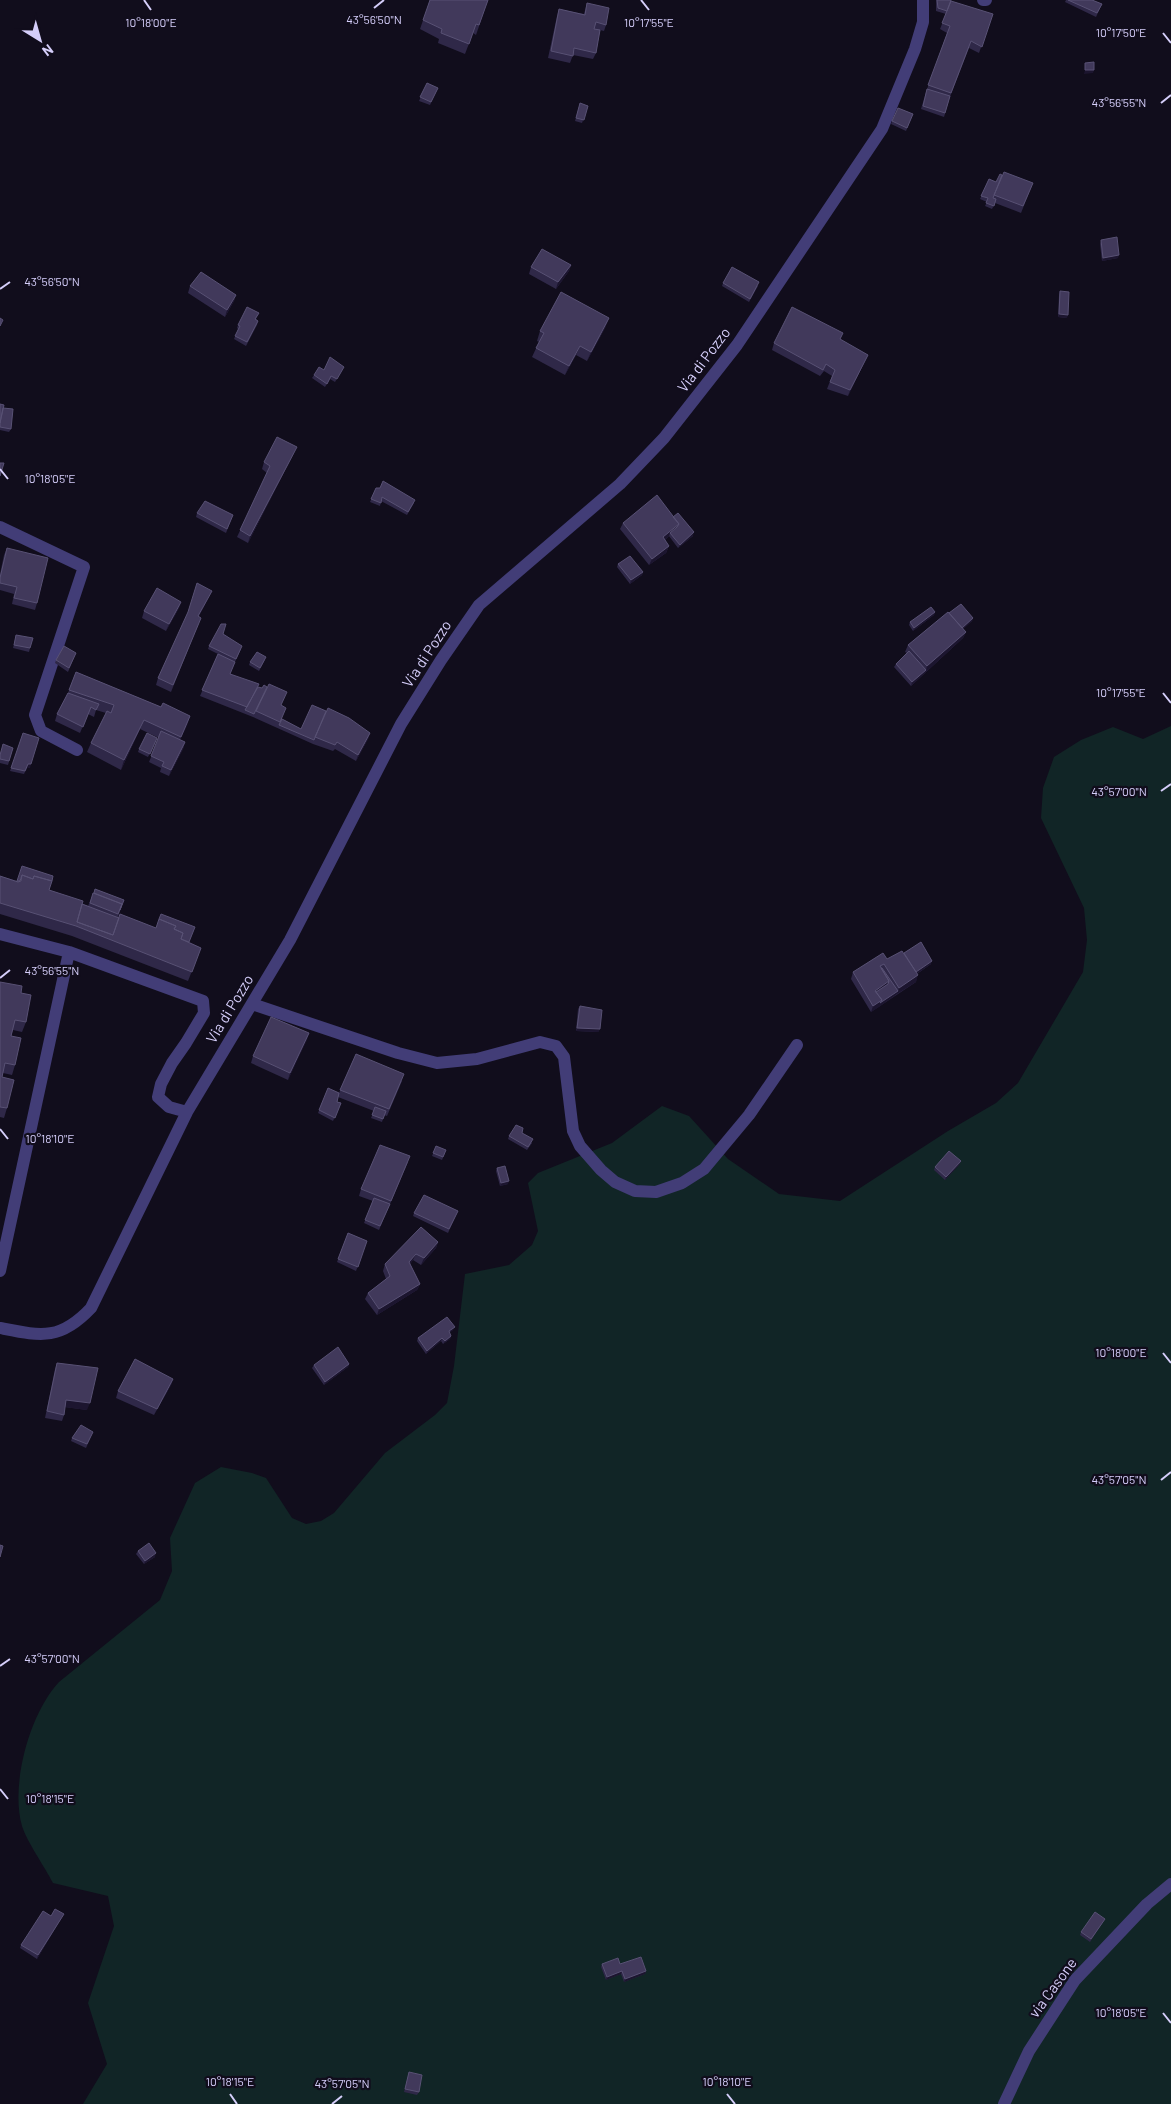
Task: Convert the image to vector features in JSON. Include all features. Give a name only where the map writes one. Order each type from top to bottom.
[{"type":"street","name":"Via di Pozzo","points":[[0,1328],[35,1335],[51,1334],[67,1329],[80,1320],[91,1308],[187,1112],[290,940],[401,724],[441,660],[479,605],[620,484],[664,438],[737,345],[882,129],[915,49],[923,22],[922,0]]},
{"type":"street","points":[[0,527],[84,567],[35,715],[41,731],[77,750]]},
{"type":"street","points":[[0,934],[69,952],[203,1002],[204,1013],[172,1063],[161,1084],[158,1097],[169,1107],[187,1112]]},
{"type":"street","points":[[0,1271],[69,952]]},
{"type":"street","points":[[252,1004],[379,1047],[436,1062],[478,1059],[540,1042],[556,1046],[564,1057],[573,1131],[580,1146],[601,1170],[615,1182],[635,1191],[656,1192],[682,1183],[704,1169],[749,1115],[797,1045]]},
{"type":"street","name":"via Casone","points":[[1004,2104],[1029,2051],[1075,1980],[1147,1904],[1171,1884]]},
{"type":"green space","points":[[1171,726],[1171,2104],[83,2104],[107,2064],[88,2003],[114,1926],[108,1896],[53,1883],[22,1826],[19,1809],[21,1770],[31,1730],[39,1712],[59,1682],[160,1600],[172,1571],[170,1538],[195,1483],[221,1467],[252,1473],[266,1478],[292,1518],[306,1524],[321,1521],[334,1513],[385,1453],[435,1415],[447,1403],[454,1366],[465,1274],[509,1265],[532,1245],[538,1231],[528,1183],[538,1173],[612,1143],[662,1106],[689,1116],[728,1159],[779,1194],[840,1201],[948,1131],[996,1103],[1018,1083],[1083,972],[1087,940],[1084,908],[1041,818],[1043,788],[1054,757],[1081,740],[1113,727],[1143,739]]},
{"type":"building","points":[[430,0],[488,0],[479,25],[476,24],[469,44],[441,33],[442,29],[423,20]]},
{"type":"building","points":[[937,0],[951,0],[947,11],[938,8]]},
{"type":"building","points":[[1068,0],[1092,0],[1102,4],[1097,13]]},
{"type":"building","points":[[951,1],[993,14],[982,47],[971,41],[951,93],[928,85],[950,26],[942,23]]},
{"type":"building","points":[[587,3],[609,8],[606,25],[596,22],[594,29],[600,30],[596,53],[574,48],[573,56],[551,51],[559,9],[585,15]]},
{"type":"building","points":[[1094,62],[1094,70],[1085,70],[1085,63]]},
{"type":"building","points":[[427,83],[438,88],[431,102],[420,97]]},
{"type":"building","points":[[927,89],[950,96],[945,113],[923,106]]},
{"type":"building","points":[[580,103],[588,106],[584,120],[576,118]]},
{"type":"building","points":[[898,108],[913,114],[907,128],[892,121]]},
{"type":"building","points":[[1004,172],[1033,183],[1023,206],[994,195]]},
{"type":"building","points":[[1000,174],[1002,175],[993,198],[996,199],[994,206],[986,203],[988,198],[981,196],[989,179],[996,182]]},
{"type":"building","points":[[1117,237],[1119,255],[1103,258],[1101,240]]},
{"type":"building","points":[[542,249],[571,265],[558,282],[531,267]]},
{"type":"building","points":[[732,267],[759,282],[750,299],[723,283]]},
{"type":"building","points":[[201,272],[236,295],[227,310],[190,286]]},
{"type":"building","points":[[1060,291],[1069,292],[1068,315],[1059,314]]},
{"type":"building","points":[[561,292],[609,318],[591,352],[580,346],[569,366],[536,348],[544,333],[540,331]]},
{"type":"building","points":[[247,307],[259,313],[255,319],[258,321],[247,342],[235,336]]},
{"type":"building","points":[[792,307],[843,333],[840,339],[868,355],[850,390],[830,382],[835,370],[826,364],[823,370],[774,343]]},
{"type":"building","points":[[330,357],[344,367],[337,379],[331,376],[327,384],[314,375],[319,367],[324,370]]},
{"type":"building","points":[[0,404],[4,405],[0,423]]},
{"type":"building","points":[[3,408],[13,409],[11,429],[0,427]]},
{"type":"building","points":[[277,437],[297,447],[250,536],[240,530],[270,466],[264,462]]},
{"type":"building","points":[[0,463],[4,463],[0,476]]},
{"type":"building","points":[[383,481],[415,500],[408,512],[382,497],[381,503],[371,499],[376,488],[380,488]]},
{"type":"building","points":[[657,495],[679,524],[663,537],[669,546],[652,559],[623,523]]},
{"type":"building","points":[[205,501],[233,515],[227,529],[197,513]]},
{"type":"building","points":[[678,513],[694,532],[680,545],[670,533],[679,524],[673,517]]},
{"type":"building","points":[[7,548],[48,558],[37,603],[14,598],[17,587],[0,583]]},
{"type":"building","points":[[630,556],[643,572],[631,580],[618,564]]},
{"type":"building","points":[[197,583],[212,591],[198,616],[201,618],[173,685],[158,678],[188,612]]},
{"type":"building","points":[[157,588],[181,602],[169,624],[144,611]]},
{"type":"building","points":[[961,604],[973,618],[962,628],[949,613]]},
{"type":"building","points":[[931,607],[935,612],[914,628],[910,622]]},
{"type":"building","points":[[948,612],[966,632],[927,666],[908,645]]},
{"type":"building","points":[[221,624],[226,624],[223,634],[242,646],[236,659],[209,646]]},
{"type":"building","points":[[16,635],[33,638],[30,648],[14,645]]},
{"type":"building","points":[[64,646],[76,653],[69,668],[56,660]]},
{"type":"building","points":[[909,651],[926,670],[912,682],[896,664]]},
{"type":"building","points":[[257,652],[266,657],[260,668],[250,662]]},
{"type":"building","points":[[218,654],[235,662],[230,674],[259,684],[247,707],[202,690]]},
{"type":"building","points":[[76,672],[161,707],[163,703],[190,716],[181,737],[144,720],[124,760],[91,743],[107,711],[111,713],[114,705],[69,690]]},
{"type":"building","points":[[269,684],[287,692],[281,705],[286,708],[280,722],[256,711]]},
{"type":"building","points":[[264,685],[267,687],[254,714],[245,710],[258,687],[262,688]]},
{"type":"building","points":[[68,693],[99,704],[96,710],[91,707],[83,727],[57,714]]},
{"type":"building","points":[[312,705],[326,711],[314,740],[279,725],[282,719],[301,729]]},
{"type":"building","points":[[328,708],[349,718],[370,733],[358,755],[337,742],[335,745],[315,737]]},
{"type":"building","points":[[161,731],[185,742],[171,770],[162,766],[164,762],[151,756]]},
{"type":"building","points":[[23,733],[39,738],[31,764],[28,764],[25,771],[11,768]]},
{"type":"building","points":[[147,733],[157,738],[150,754],[139,749]]},
{"type":"building","points":[[3,744],[13,748],[9,761],[0,759]]},
{"type":"building","points":[[22,866],[53,876],[52,881],[34,876],[33,879],[22,875],[20,881],[17,881]]},
{"type":"building","points":[[22,875],[33,879],[34,876],[52,881],[49,890],[83,901],[77,922],[113,935],[120,914],[156,928],[159,919],[176,926],[174,929],[183,933],[181,939],[201,948],[192,972],[76,926],[0,903],[0,876],[18,882],[21,881]]},
{"type":"building","points":[[95,889],[124,900],[120,910],[122,904],[94,893]]},
{"type":"building","points":[[93,893],[122,904],[118,914],[90,903]]},
{"type":"building","points":[[82,904],[119,918],[113,935],[77,922]]},
{"type":"building","points":[[161,914],[195,927],[189,942],[181,939],[183,933],[174,929],[176,926],[159,919]]},
{"type":"building","points":[[921,942],[932,961],[916,972],[904,953]]},
{"type":"building","points":[[902,951],[918,975],[899,988],[884,964],[880,966],[889,981],[875,991],[882,1000],[873,1006],[853,972],[883,953],[887,959]]},
{"type":"building","points":[[881,968],[898,991],[880,1003],[882,1000],[876,992],[888,984],[889,981]]},
{"type":"building","points":[[0,982],[22,986],[21,993],[31,995],[26,1022],[15,1020],[11,1036],[21,1038],[15,1065],[5,1063],[2,1077],[14,1080],[7,1108],[0,1107]]},
{"type":"building","points":[[580,1006],[602,1010],[600,1029],[577,1028]]},
{"type":"building","points":[[271,1017],[309,1033],[290,1073],[253,1056]]},
{"type":"building","points":[[356,1054],[404,1074],[389,1109],[340,1090]]},
{"type":"building","points":[[328,1088],[339,1093],[337,1102],[341,1103],[335,1118],[319,1110]]},
{"type":"building","points":[[375,1107],[386,1111],[383,1119],[372,1115]]},
{"type":"building","points":[[516,1125],[523,1128],[522,1133],[533,1139],[528,1147],[509,1136]]},
{"type":"building","points":[[380,1145],[410,1156],[391,1201],[361,1189]]},
{"type":"building","points":[[436,1146],[446,1150],[443,1157],[433,1153]]},
{"type":"building","points":[[949,1151],[961,1161],[946,1177],[935,1167]]},
{"type":"building","points":[[505,1166],[509,1181],[501,1183],[497,1168]]},
{"type":"building","points":[[424,1195],[458,1211],[449,1229],[414,1213]]},
{"type":"building","points":[[374,1198],[390,1204],[380,1226],[365,1220]]},
{"type":"building","points":[[421,1227],[438,1242],[424,1258],[416,1254],[409,1262],[420,1284],[379,1309],[368,1293],[390,1276],[385,1264]]},
{"type":"building","points":[[348,1233],[367,1241],[358,1267],[338,1259]]},
{"type":"building","points":[[447,1317],[455,1327],[449,1331],[451,1336],[445,1341],[442,1338],[427,1351],[418,1338]]},
{"type":"building","points":[[338,1347],[349,1364],[325,1382],[314,1365]]},
{"type":"building","points":[[135,1359],[173,1379],[157,1409],[118,1391]]},
{"type":"building","points":[[57,1363],[98,1368],[90,1403],[66,1400],[64,1415],[47,1411]]},
{"type":"building","points":[[81,1425],[93,1432],[87,1444],[72,1438]]},
{"type":"building","points":[[149,1543],[156,1553],[145,1561],[138,1551]]},
{"type":"building","points":[[0,1545],[3,1546],[0,1557]]},
{"type":"building","points":[[55,1909],[64,1914],[38,1955],[21,1945],[43,1911],[51,1916]]},
{"type":"building","points":[[1095,1912],[1105,1919],[1091,1939],[1081,1932]]},
{"type":"building","points":[[641,1957],[646,1971],[625,1979],[622,1971],[607,1977],[602,1964],[618,1958],[620,1964]]},
{"type":"building","points":[[409,2072],[422,2075],[419,2092],[405,2089]]}]
